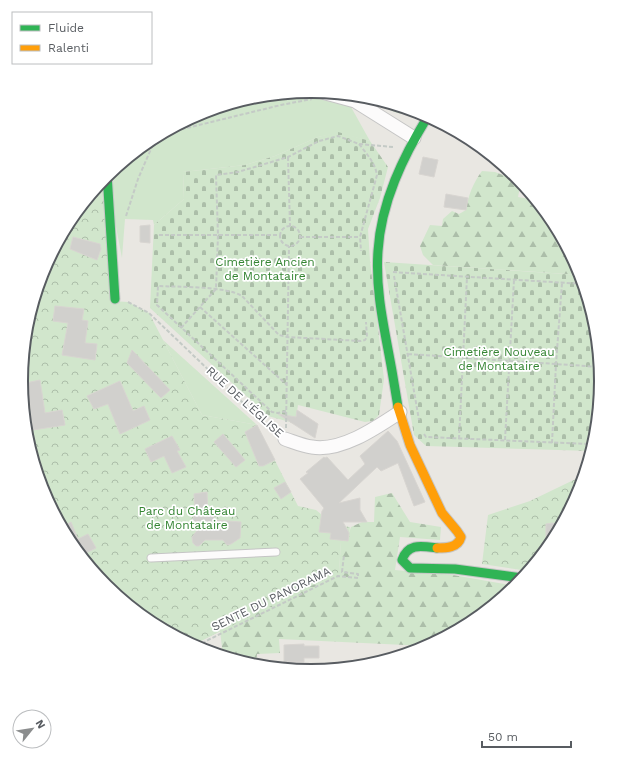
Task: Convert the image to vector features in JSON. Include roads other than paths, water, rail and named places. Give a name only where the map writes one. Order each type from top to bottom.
[{"type":"street","points":[[355,101],[411,143]]},
{"type":"street","points":[[424,122],[411,143],[396,176],[388,199],[381,224],[378,248],[378,283],[389,356],[404,428],[442,513],[449,523],[457,530],[461,537],[457,545],[452,547],[418,547],[407,550],[402,560],[410,568],[455,569],[515,577]]},
{"type":"street","points":[[108,184],[115,299]]},
{"type":"street","name":"RUE DE L'ÉGLISE","points":[[285,439],[312,448],[345,443],[365,434],[400,412]]},
{"type":"lane","points":[[151,558],[276,552]]},
{"type":"park label","name":"Cimetière Ancien de Montataire","points":[[265,269]]},
{"type":"park label","name":"Cimetière Nouveau de Montataire","points":[[499,359]]},
{"type":"park label","name":"Parc du Château de Montataire","points":[[187,518]]}]
